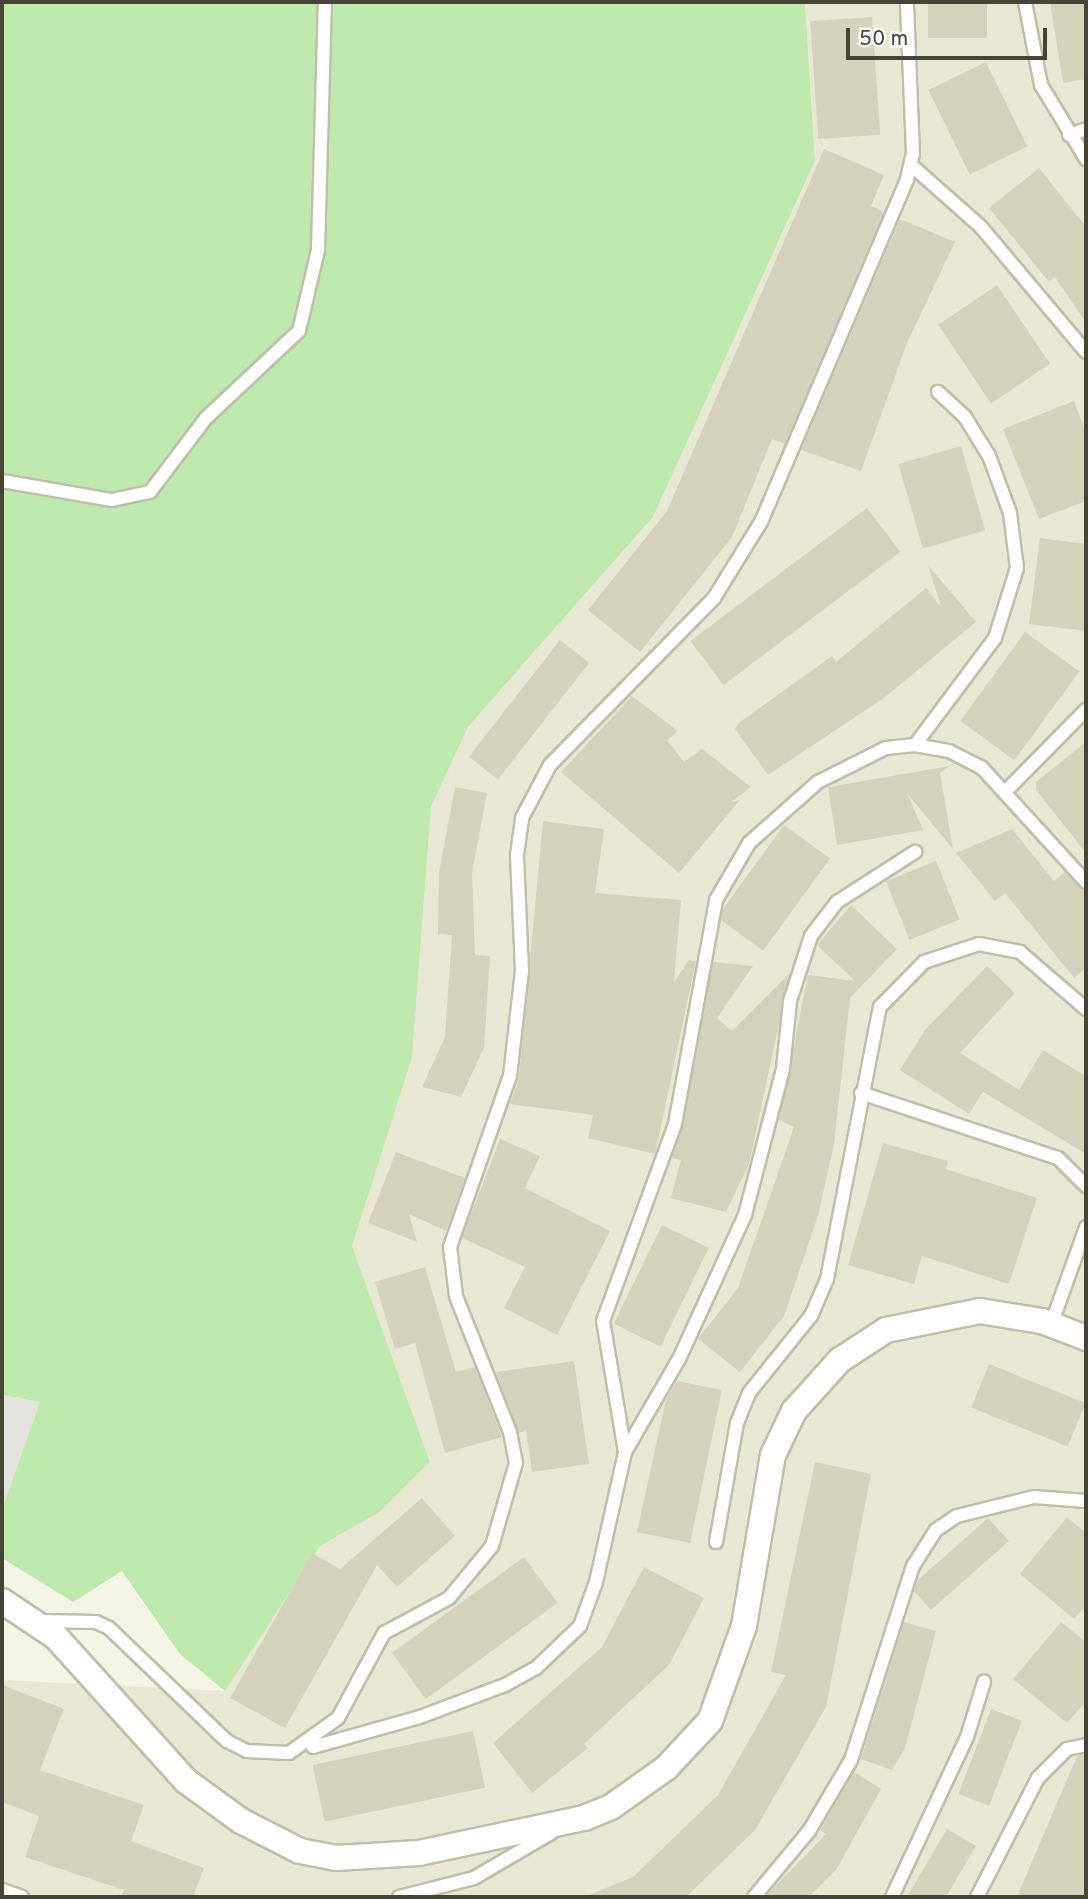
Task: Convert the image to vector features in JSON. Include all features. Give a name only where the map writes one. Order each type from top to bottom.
[{"type":"street","points":[[2,1601],[36,1620],[186,1781],[241,1821],[300,1851],[336,1858],[419,1853],[573,1820],[633,1793],[687,1749],[710,1721],[744,1626],[774,1455],[794,1411],[821,1378],[864,1343],[916,1320],[980,1311],[1051,1325],[1086,1338]]},
{"type":"lane","points":[[2,481],[112,500],[150,492],[165,480],[206,418],[299,331],[318,250],[325,2]]},
{"type":"lane","points":[[289,1753],[338,1718],[384,1633],[450,1598],[480,1569],[514,1481],[510,1432],[456,1296],[450,1247],[510,1076],[522,971],[517,855],[522,818],[550,765],[680,636],[740,564],[911,165],[907,2]]},
{"type":"lane","points":[[1025,2],[1041,85],[1086,159]]},
{"type":"lane","points":[[1069,135],[1086,130]]},
{"type":"lane","points":[[911,165],[981,227],[1086,352]]},
{"type":"lane","points":[[915,745],[995,638],[1017,568],[1010,513],[989,456],[965,417],[938,392]]},
{"type":"lane","points":[[1006,791],[1086,710]]},
{"type":"lane","points":[[625,1452],[603,1321],[675,1124],[716,900],[742,851],[790,804],[851,763],[886,748],[915,745],[949,751],[1006,791],[1086,882]]},
{"type":"lane","points":[[36,1620],[103,1625],[147,1657],[227,1741],[247,1751],[289,1753],[468,1701],[555,1653],[591,1602],[625,1452],[680,1359],[745,1215],[783,1069],[790,1001],[811,936],[837,902],[915,852]]},
{"type":"lane","points":[[716,1542],[737,1423],[749,1394],[811,1316],[827,1279],[861,1093],[880,1007],[908,975],[941,952],[979,944],[1020,952],[1086,1009]]},
{"type":"lane","points":[[861,1093],[1058,1158],[1086,1186]]},
{"type":"lane","points":[[1051,1325],[1086,1227]]},
{"type":"lane","points":[[754,1897],[809,1831],[851,1760],[913,1566],[936,1530],[957,1516],[1034,1497],[1086,1501]]},
{"type":"lane","points":[[892,1897],[961,1750],[984,1682]]},
{"type":"lane","points":[[976,1897],[1038,1778],[1067,1749],[1086,1745]]},
{"type":"lane","points":[[398,1897],[474,1878],[573,1820]]},
{"type":"lane","points":[[2,1889],[22,1897]]},
{"type":"shaded area","points":[[805,2],[1086,2],[1086,1897],[2,1897],[2,1680],[225,1691],[320,1546],[380,1512],[430,1462],[352,1246],[412,1058],[431,807],[468,727],[653,517],[815,162]]},
{"type":"shaded area","points":[[2,1395],[40,1402],[2,1510]]},
{"type":"green space","points":[[2,2],[805,2],[815,161],[653,517],[468,727],[431,807],[412,1058],[352,1246],[430,1462],[380,1512],[320,1546],[225,1691],[180,1654],[122,1571],[73,1602],[2,1558],[2,1510],[39,1402],[2,1395]]},
{"type":"building","points":[[928,2],[987,2],[987,38],[928,38]]},
{"type":"building","points":[[1050,2],[1086,2],[1086,79],[1063,83]]},
{"type":"building","points":[[872,17],[880,135],[818,139],[810,21]]},
{"type":"building","points":[[986,62],[1027,146],[970,175],[928,90]]},
{"type":"building","points":[[824,149],[884,175],[871,206],[884,212],[785,444],[772,439],[732,537],[640,652],[588,610],[667,511]]},
{"type":"building","points":[[1039,168],[1086,227],[1086,323],[1055,277],[1049,282],[989,208]]},
{"type":"building","points":[[900,219],[955,242],[907,343],[861,471],[801,450]]},
{"type":"building","points":[[997,285],[1050,364],[991,403],[938,325]]},
{"type":"building","points":[[1074,401],[1086,433],[1086,501],[1039,519],[1003,429]]},
{"type":"building","points":[[961,446],[985,531],[923,549],[899,464]]},
{"type":"building","points":[[867,508],[900,552],[724,685],[691,641]]},
{"type":"building","points":[[1040,538],[1086,544],[1086,631],[1029,624]]},
{"type":"building","points":[[928,565],[976,622],[884,698],[768,775],[735,729],[740,722],[832,656],[836,662],[926,588],[941,607]]},
{"type":"building","points":[[1025,632],[1079,671],[1015,760],[960,721]]},
{"type":"building","points":[[560,640],[589,663],[498,779],[469,757]]},
{"type":"building","points":[[632,696],[678,731],[667,740],[684,762],[702,749],[751,787],[731,802],[740,800],[679,873],[561,772]]},
{"type":"building","points":[[1086,742],[1086,853],[1036,790],[1036,782]]},
{"type":"building","points":[[950,766],[940,773],[953,849],[907,793],[923,830],[837,845],[828,787]]},
{"type":"building","points":[[455,787],[487,793],[472,873],[475,955],[490,956],[484,1048],[461,1097],[422,1087],[445,1037],[452,935],[438,934],[439,872]]},
{"type":"building","points":[[543,821],[604,829],[595,893],[681,900],[674,982],[689,960],[696,961],[655,1154],[588,1138],[593,1115],[510,1104],[519,1077]]},
{"type":"building","points":[[784,825],[830,859],[763,951],[717,917]]},
{"type":"building","points":[[1012,829],[1054,881],[1065,872],[1086,891],[1086,968],[1074,978],[1005,893],[995,901],[956,853]]},
{"type":"building","points":[[936,861],[960,919],[910,940],[886,881]]},
{"type":"building","points":[[851,905],[897,949],[850,998],[834,1144],[818,1216],[784,1316],[740,1372],[698,1339],[738,1288],[794,1127],[779,1120],[808,975],[855,981],[817,945]]},
{"type":"building","points":[[713,962],[753,966],[717,1018],[732,1031],[790,973],[749,1164],[726,1212],[671,1198],[681,1160],[672,1158]]},
{"type":"building","points":[[987,966],[1015,993],[960,1053],[1019,1090],[1043,1050],[1086,1076],[1086,1154],[983,1092],[969,1114],[900,1070],[925,1030]]},
{"type":"building","points":[[500,1139],[540,1156],[525,1188],[610,1231],[557,1335],[504,1308],[525,1267],[462,1238]]},
{"type":"building","points":[[883,1143],[948,1161],[946,1169],[1037,1198],[1009,1284],[922,1256],[914,1284],[848,1265]]},
{"type":"building","points":[[396,1152],[465,1178],[446,1231],[409,1214],[417,1242],[368,1223]]},
{"type":"building","points":[[662,1225],[709,1248],[661,1347],[614,1324]]},
{"type":"building","points":[[425,1267],[456,1372],[475,1367],[502,1437],[445,1453],[415,1343],[395,1349],[375,1282]]},
{"type":"building","points":[[574,1361],[589,1464],[532,1472],[526,1430],[519,1433],[496,1372]]},
{"type":"building","points":[[989,1364],[1085,1403],[1068,1447],[971,1408]]},
{"type":"building","points":[[677,1381],[722,1390],[690,1543],[637,1532],[666,1400]]},
{"type":"building","points":[[815,1462],[871,1474],[826,1707],[755,1830],[686,1897],[584,1897],[633,1877],[718,1795],[786,1675],[771,1672]]},
{"type":"building","points":[[422,1498],[455,1536],[397,1587],[377,1565],[285,1728],[230,1698],[312,1553],[340,1569]]},
{"type":"building","points":[[1067,1517],[1086,1533],[1086,1605],[1074,1619],[1020,1574]]},
{"type":"building","points":[[988,1518],[1009,1541],[931,1610],[914,1591],[918,1580]]},
{"type":"building","points":[[524,1557],[558,1603],[426,1699],[392,1653]]},
{"type":"building","points":[[644,1567],[704,1598],[669,1665],[584,1744],[588,1748],[532,1793],[493,1743],[602,1647]]},
{"type":"building","points":[[904,1622],[936,1631],[905,1748],[892,1770],[861,1759]]},
{"type":"building","points":[[1061,1622],[1086,1642],[1086,1701],[1067,1723],[1013,1679]]},
{"type":"building","points":[[2,1685],[64,1709],[40,1770],[144,1805],[131,1841],[204,1868],[193,1897],[121,1897],[124,1890],[25,1857],[39,1816],[2,1802]]},
{"type":"building","points":[[991,1709],[1022,1721],[989,1806],[958,1794]]},
{"type":"building","points":[[473,1731],[485,1788],[325,1822],[313,1765]]},
{"type":"building","points":[[1086,1754],[1086,1897],[1017,1897],[1077,1756]]},
{"type":"building","points":[[854,1772],[881,1789],[836,1870],[809,1897],[765,1897],[826,1834],[820,1830]]},
{"type":"building","points":[[947,1829],[976,1846],[946,1897],[907,1897]]}]
